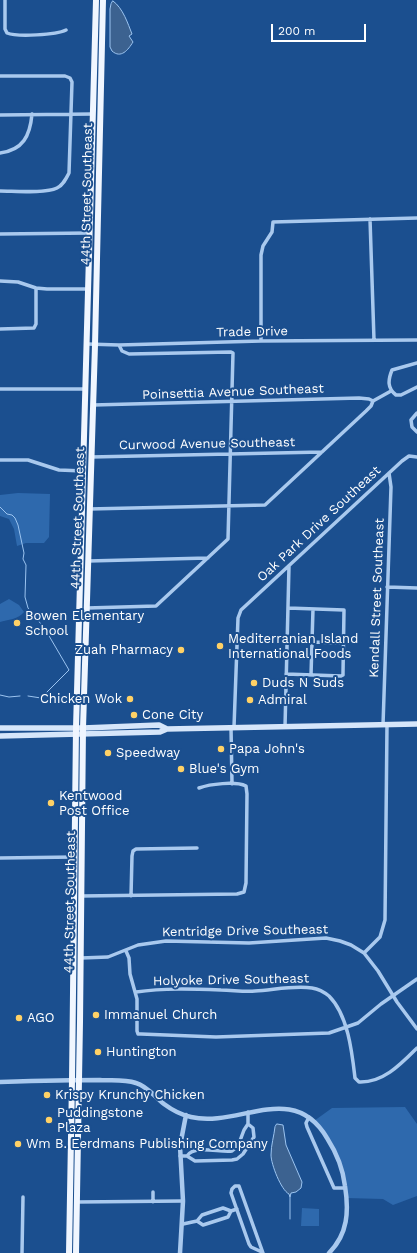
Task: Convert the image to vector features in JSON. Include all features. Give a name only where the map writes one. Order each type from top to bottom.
[{"type":"main road","name":"44th Street Southeast","points":[[76,1253],[82,869],[78,656],[96,0]]},
{"type":"main road","name":"44th Street Southeast","points":[[69,1253],[74,857],[79,731],[85,664],[89,549],[103,0]]},
{"type":"main road","points":[[95,20],[97,28],[102,32]]},
{"type":"main road","points":[[93,114],[98,118],[100,127]]},
{"type":"main road","points":[[91,197],[94,203],[98,205]]},
{"type":"main road","points":[[90,232],[94,236],[97,244]]},
{"type":"main road","points":[[86,389],[91,392],[93,402]]},
{"type":"main road","points":[[84,448],[91,457]]},
{"type":"main road","points":[[84,471],[88,475],[90,483]]},
{"type":"main road","points":[[82,541],[86,543],[89,549]]},
{"type":"main road","points":[[80,599],[87,608]]},
{"type":"main road","points":[[80,611],[84,614],[86,620]]},
{"type":"main road","points":[[78,656],[83,658],[85,664]]},
{"type":"main road","points":[[0,728],[145,733],[160,732],[167,729],[417,724]]},
{"type":"main road","points":[[0,736],[153,725],[159,725],[167,729]]},
{"type":"main road","points":[[145,733],[153,729],[153,725]]},
{"type":"main road","points":[[6,736],[8,730],[16,728]]},
{"type":"main road","points":[[75,836],[77,841],[82,845]]},
{"type":"main road","points":[[74,857],[79,860],[82,869]]},
{"type":"main road","points":[[74,948],[76,954],[81,958]]},
{"type":"main road","points":[[73,997],[76,998],[79,1003],[78,1018],[80,1022]]},
{"type":"main road","points":[[71,1146],[75,1151],[78,1151]]},
{"type":"main road","points":[[71,1161],[76,1163],[78,1168]]},
{"type":"main road","points":[[70,1175],[72,1198],[77,1202]]},
{"type":"street","points":[[5,0],[5,29],[7,33],[17,35],[55,34],[66,30]]},
{"type":"street","points":[[0,76],[65,76],[70,78],[72,82],[69,173],[65,182],[58,188],[50,191],[0,191]]},
{"type":"street","points":[[0,152],[8,152],[16,148],[27,137],[32,114]]},
{"type":"street","points":[[0,115],[93,114]]},
{"type":"street","points":[[261,341],[261,255],[263,246],[272,232],[273,222],[417,218]]},
{"type":"street","points":[[370,219],[374,340]]},
{"type":"street","points":[[0,234],[90,232]]},
{"type":"street","points":[[0,281],[18,282],[36,288],[47,289],[89,289]]},
{"type":"street","points":[[0,329],[34,328],[36,324],[36,288]]},
{"type":"street","name":"Trade Drive","points":[[87,344],[119,345],[261,341],[417,340]]},
{"type":"street","points":[[87,608],[156,606],[228,539],[234,355],[231,352],[129,354],[122,351],[119,345]]},
{"type":"street","points":[[417,363],[392,370],[388,383],[391,391],[396,395],[400,395],[417,387]]},
{"type":"street","points":[[0,389],[86,389]]},
{"type":"street","points":[[89,509],[265,504],[371,406],[373,401],[391,391]]},
{"type":"street","name":"Poinsettia Avenue Southeast","points":[[93,402],[232,402],[359,398],[373,401]]},
{"type":"street","points":[[417,414],[411,420],[412,427],[417,432]]},
{"type":"street","name":"Curwood Avenue Southeast","points":[[91,457],[322,452]]},
{"type":"street","name":"Oak Park Drive Southeast","points":[[233,727],[239,616],[244,607],[406,457],[417,456]]},
{"type":"street","points":[[0,460],[28,460],[59,470],[84,471]]},
{"type":"street","name":"Kendall Street Southeast","points":[[364,953],[380,937],[385,920],[385,725],[387,587],[391,487],[389,472]]},
{"type":"street","points":[[88,562],[208,558]]},
{"type":"street","points":[[285,727],[289,566]]},
{"type":"street","points":[[387,587],[417,588]]},
{"type":"street","points":[[286,674],[343,675],[344,643],[344,610],[288,608]]},
{"type":"street","points":[[311,675],[313,608]]},
{"type":"street","points":[[312,642],[344,643]]},
{"type":"street","points":[[232,784],[233,727]]},
{"type":"street","points":[[81,896],[238,894],[244,892],[246,883],[246,786],[232,784],[209,785],[199,788]]},
{"type":"street","points":[[131,896],[133,851],[136,849],[197,848]]},
{"type":"street","points":[[0,858],[74,857]]},
{"type":"street","name":"Kentridge Drive Southeast","points":[[81,958],[108,957],[138,945],[166,941],[249,943],[326,938],[340,940],[364,953],[417,1028]]},
{"type":"street","points":[[126,951],[130,974],[136,992],[138,1034],[239,1037],[329,1033],[358,1023],[393,995],[417,979]]},
{"type":"street","name":"Holyoke Drive Southeast","points":[[136,992],[152,990],[254,991],[311,988],[319,990],[328,995],[338,1008],[346,1028],[352,1051],[356,1081],[363,1082],[387,1074],[417,1048]]},
{"type":"street","points":[[0,1082],[72,1080],[127,1081],[143,1086],[165,1105],[174,1110],[186,1115],[200,1118],[212,1118],[267,1109],[286,1108],[309,1117],[323,1130],[331,1144],[339,1162],[345,1188],[347,1207],[344,1230],[339,1242],[329,1253]]},
{"type":"street","points":[[187,1156],[195,1150],[232,1151],[238,1146],[248,1124],[248,1112]]},
{"type":"street","points":[[180,1253],[183,1224],[183,1201],[180,1156],[182,1130],[186,1115]]},
{"type":"street","points":[[309,1117],[306,1123],[307,1127],[334,1188],[345,1188]]},
{"type":"street","points":[[180,1156],[187,1156],[195,1161],[232,1160],[240,1158],[254,1136],[253,1128],[248,1124]]},
{"type":"street","points":[[239,1186],[263,1252],[251,1247],[249,1244],[231,1191],[233,1188],[239,1186]]},
{"type":"street","points":[[153,1192],[153,1202]]},
{"type":"street","points":[[22,1253],[23,1197]]},
{"type":"street","points":[[77,1202],[183,1201]]},
{"type":"street","points":[[183,1224],[197,1221],[201,1216],[223,1208],[231,1211],[237,1209]]},
{"type":"street","points":[[197,1221],[203,1225],[228,1217],[231,1211]]},
{"type":"shaded area","points":[[113,1],[122,12],[132,34],[129,36],[133,42],[127,50],[121,54],[115,53],[110,47],[110,9]]},
{"type":"shaded area","points":[[18,493],[50,494],[49,537],[44,543],[26,543],[17,546],[14,529],[9,519],[0,516],[0,495]]},
{"type":"shaded area","points":[[9,599],[19,605],[24,612],[16,618],[0,622],[0,604]]},
{"type":"shaded area","points":[[405,1107],[417,1124],[417,1196],[393,1205],[383,1199],[346,1198],[339,1162],[331,1143],[314,1121],[332,1108]]},
{"type":"shaded area","points":[[277,1124],[283,1125],[286,1145],[302,1182],[301,1188],[296,1192],[291,1193],[290,1197],[280,1182],[271,1159],[272,1144],[275,1127]]},
{"type":"shaded area","points":[[302,1208],[319,1209],[319,1226],[301,1226]]},
{"type":"waterway","points":[[0,507],[7,514],[12,515],[18,525],[24,553],[23,559],[26,565],[25,597],[28,608],[45,629],[69,670],[41,698],[28,696]]},
{"type":"waterway","points":[[0,695],[9,697],[20,696]]},
{"type":"waterway","points":[[290,1197],[290,1219]]},
{"type":"place","name":"Bowen Elementary School","points":[[17,623]]},
{"type":"place","name":"Mediterranian Island International Foods","points":[[220,646]]},
{"type":"place","name":"Zuah Pharmacy","points":[[181,650]]},
{"type":"place","name":"Duds N Suds","points":[[254,683]]},
{"type":"place","name":"Chicken Wok","points":[[130,699]]},
{"type":"place","name":"Admiral","points":[[250,700]]},
{"type":"place","name":"Cone City","points":[[134,715]]},
{"type":"place","name":"Papa John's","points":[[221,749]]},
{"type":"place","name":"Speedway","points":[[108,753]]},
{"type":"place","name":"Blue's Gym","points":[[181,769]]},
{"type":"place","name":"Kentwood Post Office","points":[[51,803]]},
{"type":"place","name":"Immanuel Church","points":[[96,1015]]},
{"type":"place","name":"AGO","points":[[19,1018]]},
{"type":"place","name":"Huntington","points":[[98,1052]]},
{"type":"place","name":"Krispy Krunchy Chicken","points":[[47,1095]]},
{"type":"place","name":"Puddingstone Plaza","points":[[49,1120]]},
{"type":"place","name":"Wm B. Eerdmans Publishing Company","points":[[18,1144]]}]
